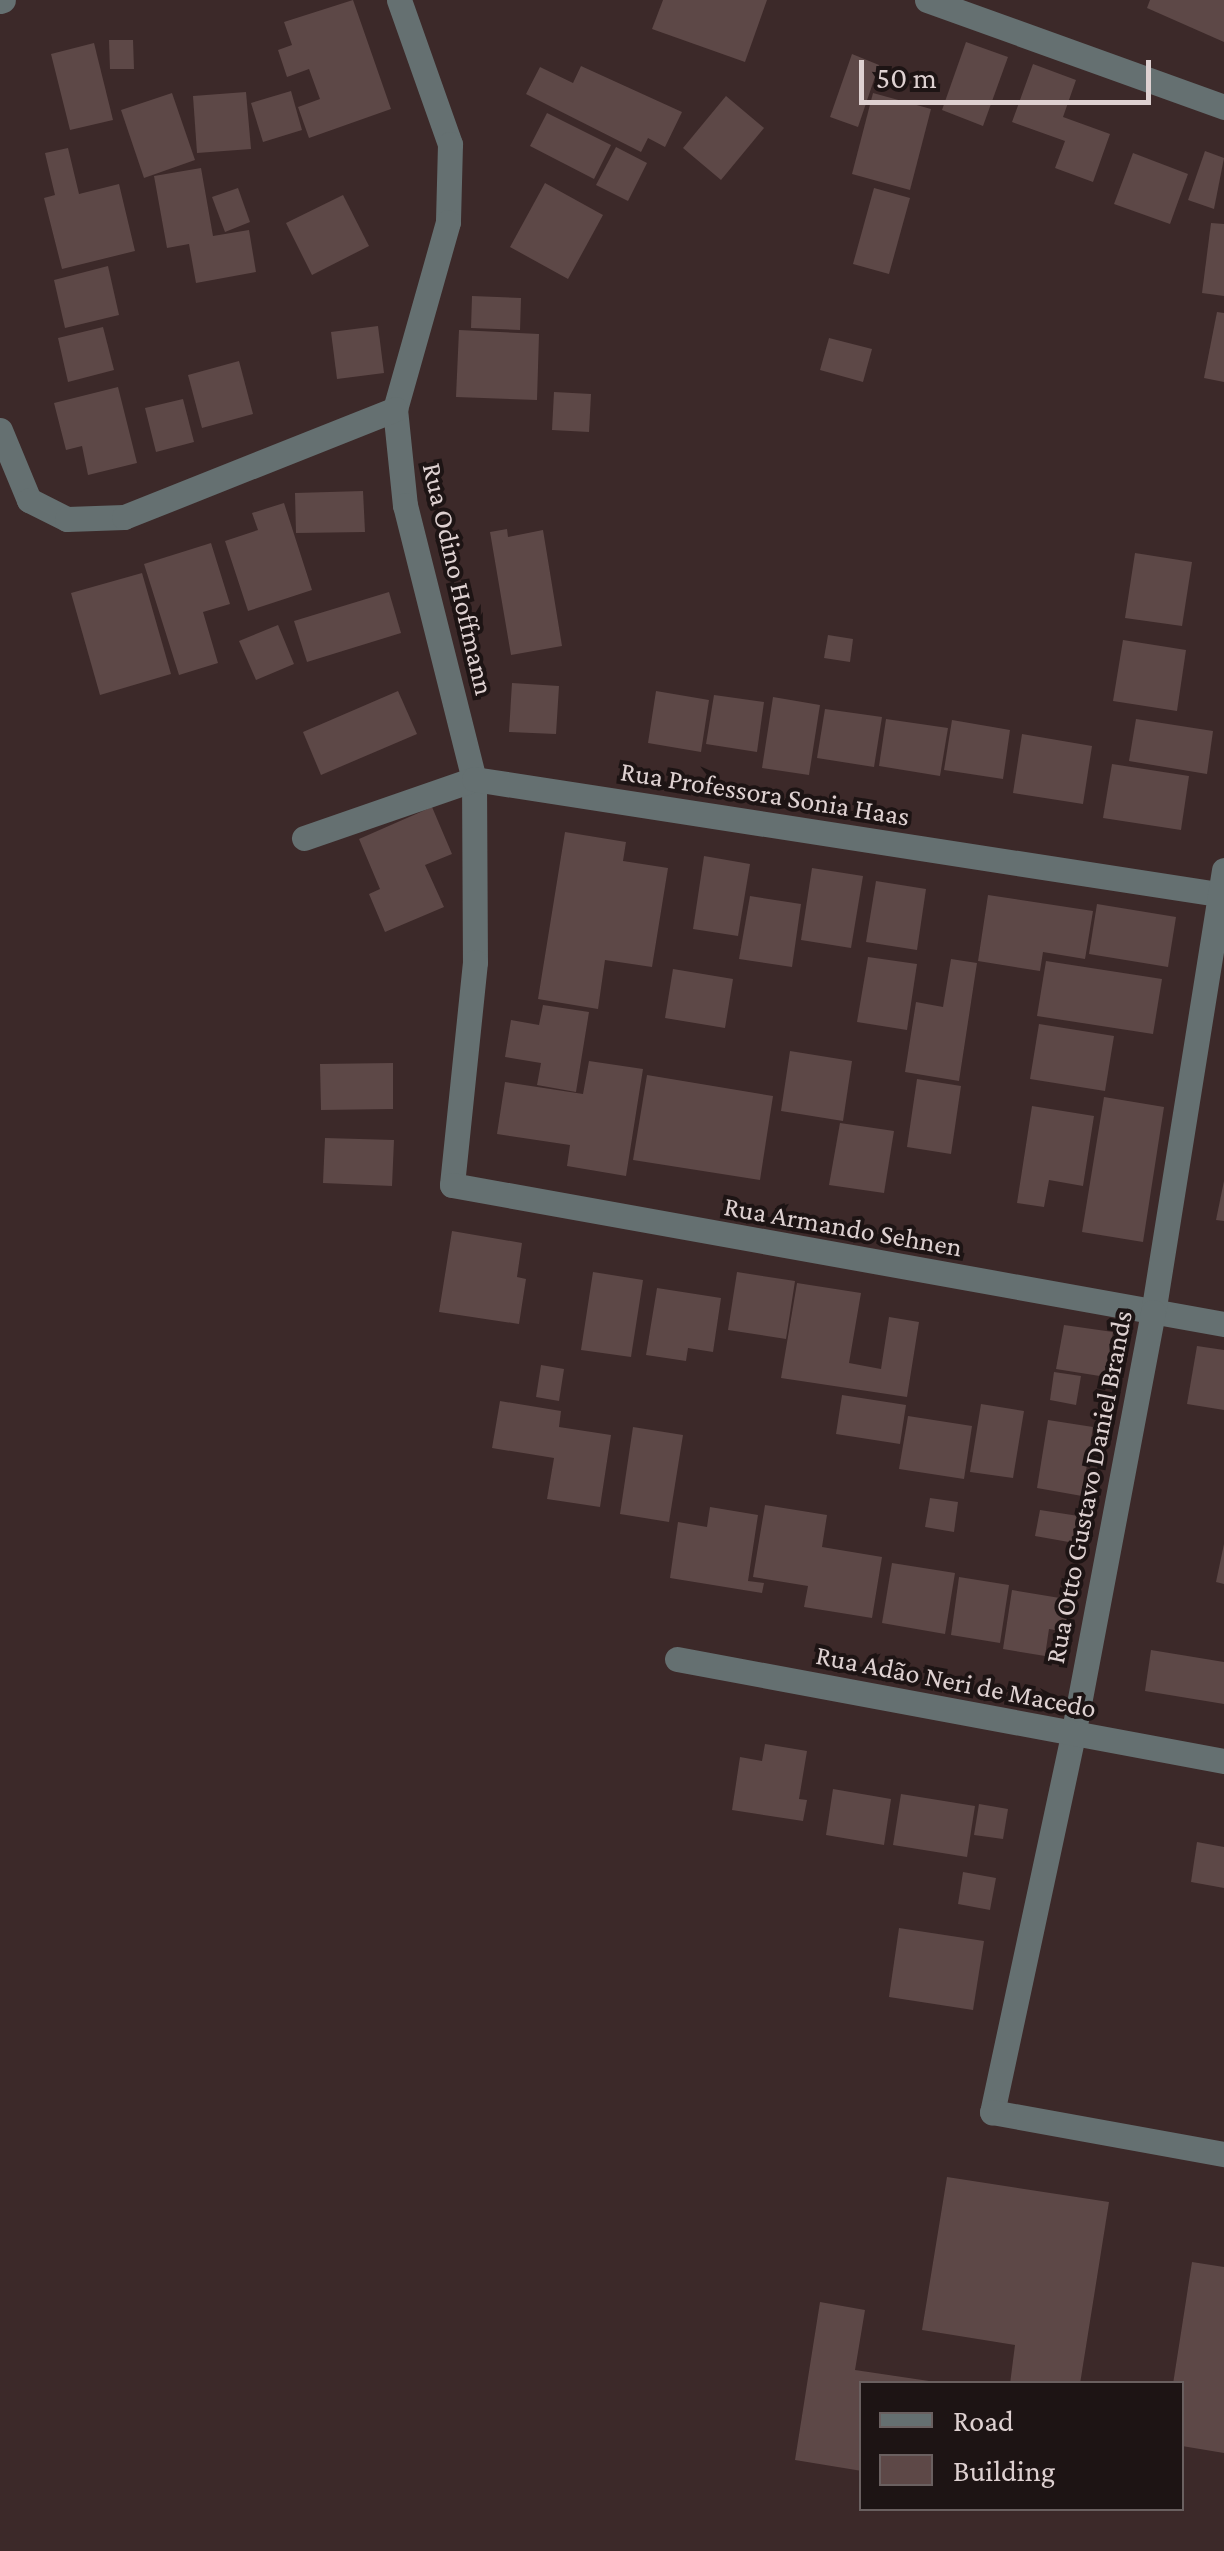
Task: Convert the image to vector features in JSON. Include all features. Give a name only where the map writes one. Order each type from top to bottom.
[{"type":"street","name":"Rua Odino Hoffmann","points":[[398,0],[450,144],[448,222],[395,410],[404,505],[474,779],[475,962],[452,1185]]},
{"type":"street","points":[[927,0],[1224,108]]},
{"type":"street","points":[[0,430],[29,500],[67,519],[124,518],[395,410]]},
{"type":"street","name":"Rua Professora Sonia Haas","points":[[304,838],[474,779],[1222,886]]},
{"type":"street","name":"Rua Otto Gustavo Daniel Brands","points":[[1222,886],[1153,1312],[1073,1736],[992,2112],[1224,2154]]},
{"type":"street","name":"Rua Armando Sehnen","points":[[452,1185],[1224,1324]]},
{"type":"street","name":"Rua Adão Neri de Macedo","points":[[677,1659],[1073,1736],[1224,1761]]},
{"type":"building","points":[[353,0],[391,109],[309,138],[298,107],[320,99],[309,69],[287,77],[278,50],[292,45],[284,22]]},
{"type":"building","points":[[663,0],[767,0],[745,62],[652,29]]},
{"type":"building","points":[[1150,0],[1224,0],[1224,42],[1147,8]]},
{"type":"building","points":[[109,40],[133,40],[134,69],[110,69]]},
{"type":"building","points":[[966,42],[1008,57],[983,126],[942,110]]},
{"type":"building","points":[[94,43],[113,120],[70,130],[51,54]]},
{"type":"building","points":[[852,54],[879,65],[858,127],[830,117]]},
{"type":"building","points":[[1033,64],[1076,80],[1063,117],[1110,134],[1093,182],[1055,168],[1065,141],[1012,122]]},
{"type":"building","points":[[581,66],[682,112],[665,147],[648,138],[641,152],[526,94],[540,67],[573,83]]},
{"type":"building","points":[[291,91],[302,130],[263,142],[251,103]]},
{"type":"building","points":[[246,92],[251,149],[197,153],[193,96]]},
{"type":"building","points":[[172,93],[195,160],[144,178],[121,110]]},
{"type":"building","points":[[873,93],[931,109],[910,190],[852,174]]},
{"type":"building","points":[[726,96],[764,128],[721,180],[683,148]]},
{"type":"building","points":[[547,113],[611,145],[594,179],[530,146]]},
{"type":"building","points":[[616,147],[647,163],[628,201],[596,185]]},
{"type":"building","points":[[68,148],[79,194],[119,184],[135,251],[62,269],[44,198],[55,195],[45,153]]},
{"type":"building","points":[[1205,151],[1224,158],[1214,209],[1188,200]]},
{"type":"building","points":[[1133,153],[1188,174],[1170,224],[1114,204]]},
{"type":"building","points":[[201,168],[213,236],[249,230],[256,272],[196,283],[189,244],[167,248],[154,176]]},
{"type":"building","points":[[545,183],[603,215],[568,279],[510,247]]},
{"type":"building","points":[[238,188],[250,222],[225,232],[212,197]]},
{"type":"building","points":[[874,188],[910,198],[889,274],[853,264]]},
{"type":"building","points":[[343,195],[369,246],[312,275],[286,223]]},
{"type":"building","points":[[1211,223],[1224,224],[1224,296],[1202,293]]},
{"type":"building","points":[[108,266],[119,315],[65,328],[54,280]]},
{"type":"building","points":[[472,296],[521,298],[520,330],[471,328]]},
{"type":"building","points":[[1217,312],[1224,313],[1224,382],[1204,378]]},
{"type":"building","points":[[378,326],[384,373],[337,379],[331,332]]},
{"type":"building","points":[[103,327],[114,370],[68,382],[58,338]]},
{"type":"building","points":[[459,330],[539,334],[537,400],[456,397]]},
{"type":"building","points":[[829,338],[872,349],[863,382],[820,370]]},
{"type":"building","points":[[239,361],[253,414],[202,428],[188,375]]},
{"type":"building","points":[[118,387],[137,463],[88,475],[82,446],[66,450],[54,403]]},
{"type":"building","points":[[554,392],[591,394],[589,432],[552,430]]},
{"type":"building","points":[[183,399],[194,442],[156,452],[145,408]]},
{"type":"building","points":[[363,491],[365,532],[296,533],[295,493]]},
{"type":"building","points":[[284,503],[312,590],[248,611],[225,541],[258,530],[252,513]]},
{"type":"building","points":[[507,529],[508,537],[543,530],[562,646],[511,655],[490,532]]},
{"type":"building","points":[[211,543],[230,604],[203,612],[218,663],[179,675],[144,564]]},
{"type":"building","points":[[1135,553],[1192,562],[1182,626],[1125,618]]},
{"type":"building","points":[[142,573],[171,674],[100,695],[71,593]]},
{"type":"building","points":[[389,592],[401,633],[307,662],[294,621]]},
{"type":"building","points":[[278,625],[294,664],[256,680],[239,641]]},
{"type":"building","points":[[828,635],[853,639],[850,662],[824,658]]},
{"type":"building","points":[[1123,640],[1186,650],[1177,711],[1113,701]]},
{"type":"building","points":[[512,683],[559,686],[556,734],[509,732]]},
{"type":"building","points":[[398,691],[417,734],[321,775],[303,732]]},
{"type":"building","points":[[656,691],[709,700],[701,752],[648,743]]},
{"type":"building","points":[[714,695],[764,702],[757,752],[706,744]]},
{"type":"building","points":[[773,697],[820,705],[809,775],[762,768]]},
{"type":"building","points":[[825,709],[882,717],[874,767],[817,758]]},
{"type":"building","points":[[886,719],[948,728],[940,776],[879,766]]},
{"type":"building","points":[[1136,719],[1213,731],[1207,774],[1129,761]]},
{"type":"building","points":[[952,720],[1010,730],[1003,779],[944,770]]},
{"type":"building","points":[[1022,734],[1092,746],[1083,804],[1013,793]]},
{"type":"building","points":[[1112,764],[1189,776],[1181,830],[1103,818]]},
{"type":"building","points":[[432,807],[452,854],[425,865],[444,907],[385,932],[369,894],[380,889],[359,839]]},
{"type":"building","points":[[565,832],[626,842],[623,861],[668,868],[652,967],[605,960],[598,1009],[538,999]]},
{"type":"building","points":[[704,856],[750,864],[738,936],[693,929]]},
{"type":"building","points":[[812,868],[863,876],[851,948],[801,940]]},
{"type":"building","points":[[876,881],[926,889],[917,950],[866,942]]},
{"type":"building","points":[[988,895],[1093,911],[1085,959],[1043,952],[1040,971],[978,961]]},
{"type":"building","points":[[750,896],[801,904],[792,967],[739,959]]},
{"type":"building","points":[[1097,904],[1176,917],[1168,967],[1089,954]]},
{"type":"building","points":[[868,957],[917,964],[907,1030],[857,1022]]},
{"type":"building","points":[[951,959],[977,963],[959,1081],[905,1072],[916,1002],[943,1007]]},
{"type":"building","points":[[1046,961],[1162,979],[1153,1034],[1037,1016]]},
{"type":"building","points":[[673,969],[733,979],[725,1028],[665,1018]]},
{"type":"building","points":[[543,1005],[589,1012],[576,1092],[537,1085],[541,1063],[505,1057],[511,1020],[539,1025]]},
{"type":"building","points":[[1039,1024],[1114,1036],[1105,1091],[1030,1079]]},
{"type":"building","points":[[790,1051],[852,1061],[843,1121],[781,1111]]},
{"type":"building","points":[[589,1061],[643,1069],[626,1176],[567,1166],[570,1145],[497,1134],[505,1082],[583,1094]]},
{"type":"building","points":[[393,1063],[393,1109],[321,1110],[320,1064]]},
{"type":"building","points":[[647,1075],[773,1096],[760,1180],[633,1160]]},
{"type":"building","points":[[917,1079],[961,1086],[951,1154],[907,1147]]},
{"type":"building","points":[[1104,1097],[1164,1107],[1143,1242],[1082,1232]]},
{"type":"building","points":[[1032,1106],[1094,1116],[1083,1186],[1049,1180],[1044,1207],[1017,1203]]},
{"type":"building","points":[[840,1123],[894,1131],[884,1193],[829,1185]]},
{"type":"building","points":[[325,1138],[394,1140],[392,1186],[323,1183]]},
{"type":"building","points":[[1224,1181],[1224,1221],[1216,1220]]},
{"type":"building","points":[[452,1231],[522,1243],[517,1277],[526,1279],[519,1324],[439,1312]]},
{"type":"building","points":[[593,1272],[643,1280],[631,1357],[581,1350]]},
{"type":"building","points":[[737,1272],[795,1281],[786,1339],[728,1330]]},
{"type":"building","points":[[797,1283],[861,1293],[849,1363],[881,1369],[889,1317],[919,1322],[907,1397],[781,1378]]},
{"type":"building","points":[[657,1288],[721,1298],[713,1352],[688,1348],[686,1361],[646,1355]]},
{"type":"building","points":[[1064,1325],[1113,1332],[1106,1377],[1056,1369]]},
{"type":"building","points":[[1197,1346],[1224,1350],[1224,1410],[1187,1404]]},
{"type":"building","points":[[541,1365],[564,1369],[559,1401],[536,1397]]},
{"type":"building","points":[[1054,1372],[1081,1376],[1076,1405],[1050,1400]]},
{"type":"building","points":[[842,1395],[906,1405],[900,1444],[836,1434]]},
{"type":"building","points":[[500,1401],[561,1411],[559,1427],[611,1435],[600,1507],[547,1499],[554,1458],[492,1448]]},
{"type":"building","points":[[981,1404],[1024,1411],[1013,1478],[970,1472]]},
{"type":"building","points":[[908,1416],[972,1426],[964,1479],[899,1469]]},
{"type":"building","points":[[1048,1420],[1093,1427],[1082,1496],[1037,1488]]},
{"type":"building","points":[[633,1427],[683,1435],[669,1522],[620,1514]]},
{"type":"building","points":[[930,1498],[958,1502],[954,1532],[925,1527]]},
{"type":"building","points":[[765,1505],[827,1515],[822,1547],[882,1557],[872,1618],[804,1607],[808,1586],[753,1577]]},
{"type":"building","points":[[710,1507],[758,1515],[748,1581],[764,1583],[762,1593],[670,1578],[678,1522],[707,1527]]},
{"type":"building","points":[[1040,1510],[1085,1517],[1080,1544],[1035,1536]]},
{"type":"building","points":[[1224,1544],[1224,1584],[1216,1582]]},
{"type":"building","points":[[892,1563],[955,1573],[945,1634],[882,1623]]},
{"type":"building","points":[[959,1577],[1009,1585],[1000,1643],[951,1635]]},
{"type":"building","points":[[1012,1590],[1072,1600],[1066,1632],[1049,1629],[1045,1656],[1003,1649]]},
{"type":"building","points":[[1151,1650],[1224,1662],[1224,1704],[1145,1691]]},
{"type":"building","points":[[765,1744],[807,1751],[799,1799],[807,1800],[803,1821],[732,1810],[740,1757],[762,1761]]},
{"type":"building","points":[[833,1789],[891,1799],[884,1845],[826,1835]]},
{"type":"building","points":[[901,1794],[975,1806],[967,1857],[893,1845]]},
{"type":"building","points":[[979,1804],[1008,1809],[1003,1839],[974,1835]]},
{"type":"building","points":[[1197,1842],[1224,1847],[1224,1888],[1191,1882]]},
{"type":"building","points":[[963,1872],[996,1878],[990,1910],[958,1904]]},
{"type":"building","points":[[899,1928],[984,1941],[973,2010],[889,1997]]},
{"type":"building","points":[[947,2177],[1109,2202],[1080,2381],[1010,2381],[1015,2345],[922,2330]]},
{"type":"building","points":[[1192,2262],[1224,2267],[1224,2453],[1184,2446],[1184,2381],[1173,2381]]},
{"type":"building","points":[[820,2302],[865,2310],[855,2370],[929,2381],[859,2381],[859,2471],[795,2460]]}]
